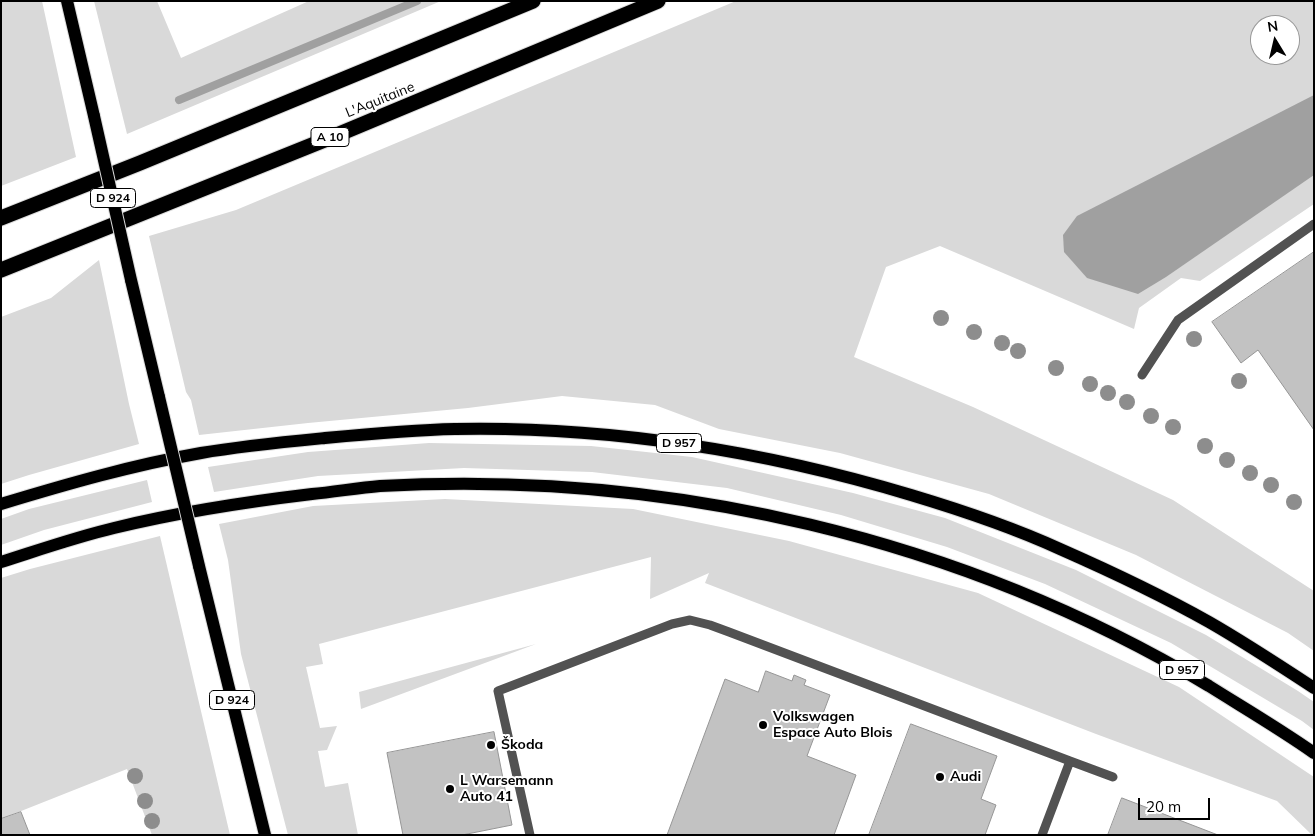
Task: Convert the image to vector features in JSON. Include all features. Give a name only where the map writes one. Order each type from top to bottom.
[{"type":"highway","points":[[1,218],[177,148],[533,1]]},
{"type":"highway","name":"L'Aquitaine","points":[[1,270],[323,141],[658,1]]},
{"type":"main road","name":"D 924","points":[[68,1],[159,397],[264,835]]},
{"type":"main road","name":"D 957","points":[[1,504],[104,474],[203,452],[283,442],[380,433],[456,429],[515,429],[606,435],[669,442],[736,453],[847,476],[941,504],[1057,547],[1210,622],[1314,688]]},
{"type":"main road","name":"D 957","points":[[1,562],[84,536],[215,507],[378,487],[455,484],[516,485],[600,489],[673,498],[730,507],[838,530],[932,559],[1042,601],[1124,639],[1179,669],[1258,716],[1314,753]]},
{"type":"lane","points":[[1142,375],[1178,320],[1314,224]]},
{"type":"lane","points":[[530,835],[498,690],[672,624],[690,620],[729,632],[1113,777]]},
{"type":"lane","points":[[1042,835],[1070,761]]},
{"type":"shaded area","points":[[1,1],[42,1],[76,157],[1,186]]},
{"type":"shaded area","points":[[94,1],[157,1],[181,58],[309,1],[441,1],[127,134]]},
{"type":"shaded area","points":[[736,1],[1314,1],[1314,204],[1200,281],[1181,278],[1139,308],[1134,329],[940,246],[886,267],[854,357],[973,407],[1173,500],[1314,591],[1314,651],[1288,633],[1136,555],[989,494],[840,453],[719,429],[655,405],[562,396],[468,408],[199,435],[191,400],[186,392],[149,236],[236,210]]},
{"type":"shaded area","points":[[1314,95],[1314,175],[1166,277],[1138,294],[1087,278],[1064,252],[1063,235],[1077,216]]},
{"type":"shaded area","points":[[99,260],[139,444],[1,484],[1,317],[51,298]]},
{"type":"shaded area","points":[[429,443],[591,446],[692,457],[853,493],[945,518],[1076,570],[1206,635],[1314,702],[1314,730],[1171,643],[1045,584],[947,547],[841,515],[727,488],[592,472],[464,468],[318,476],[214,492],[208,467],[308,452]]},
{"type":"shaded area","points":[[147,480],[152,502],[44,530],[1,545],[1,519],[29,509]]},
{"type":"shaded area","points":[[445,499],[633,509],[789,541],[978,593],[1179,687],[1314,777],[1314,835],[1277,801],[1096,734],[705,583],[709,573],[650,599],[651,557],[319,644],[323,664],[306,667],[320,728],[337,726],[327,750],[318,751],[325,787],[348,783],[358,835],[288,835],[241,654],[228,560],[219,524],[313,506]]},
{"type":"shaded area","points":[[160,536],[230,835],[152,835],[127,769],[1,819],[1,578]]},
{"type":"shaded area","points":[[536,644],[361,709],[359,692]]},
{"type":"building","points":[[1314,252],[1314,430],[1258,350],[1241,363],[1212,322]]},
{"type":"building","name":"Volkswagen Espace Auto Blois","points":[[766,671],[792,681],[794,675],[806,680],[804,685],[830,695],[807,756],[856,775],[834,835],[667,835],[725,679],[758,692]]},
{"type":"building","name":"Audi","points":[[911,724],[997,756],[981,799],[996,805],[985,835],[869,835]]},
{"type":"building","name":"L Warsemann Auto 41","points":[[494,732],[512,825],[462,835],[403,835],[387,753]]},
{"type":"building","points":[[1122,798],[1218,835],[1108,835]]},
{"type":"building","points":[[21,812],[30,835],[1,835],[1,819]]},
{"type":"waterway","points":[[179,100],[417,1]]},
{"type":"place","name":"Volkswagen Espace Auto Blois","points":[[763,725]]},
{"type":"place","name":"Škoda","points":[[491,745]]},
{"type":"place","name":"Audi","points":[[940,777]]},
{"type":"place","name":"L Warsemann Auto 41","points":[[450,789]]}]
